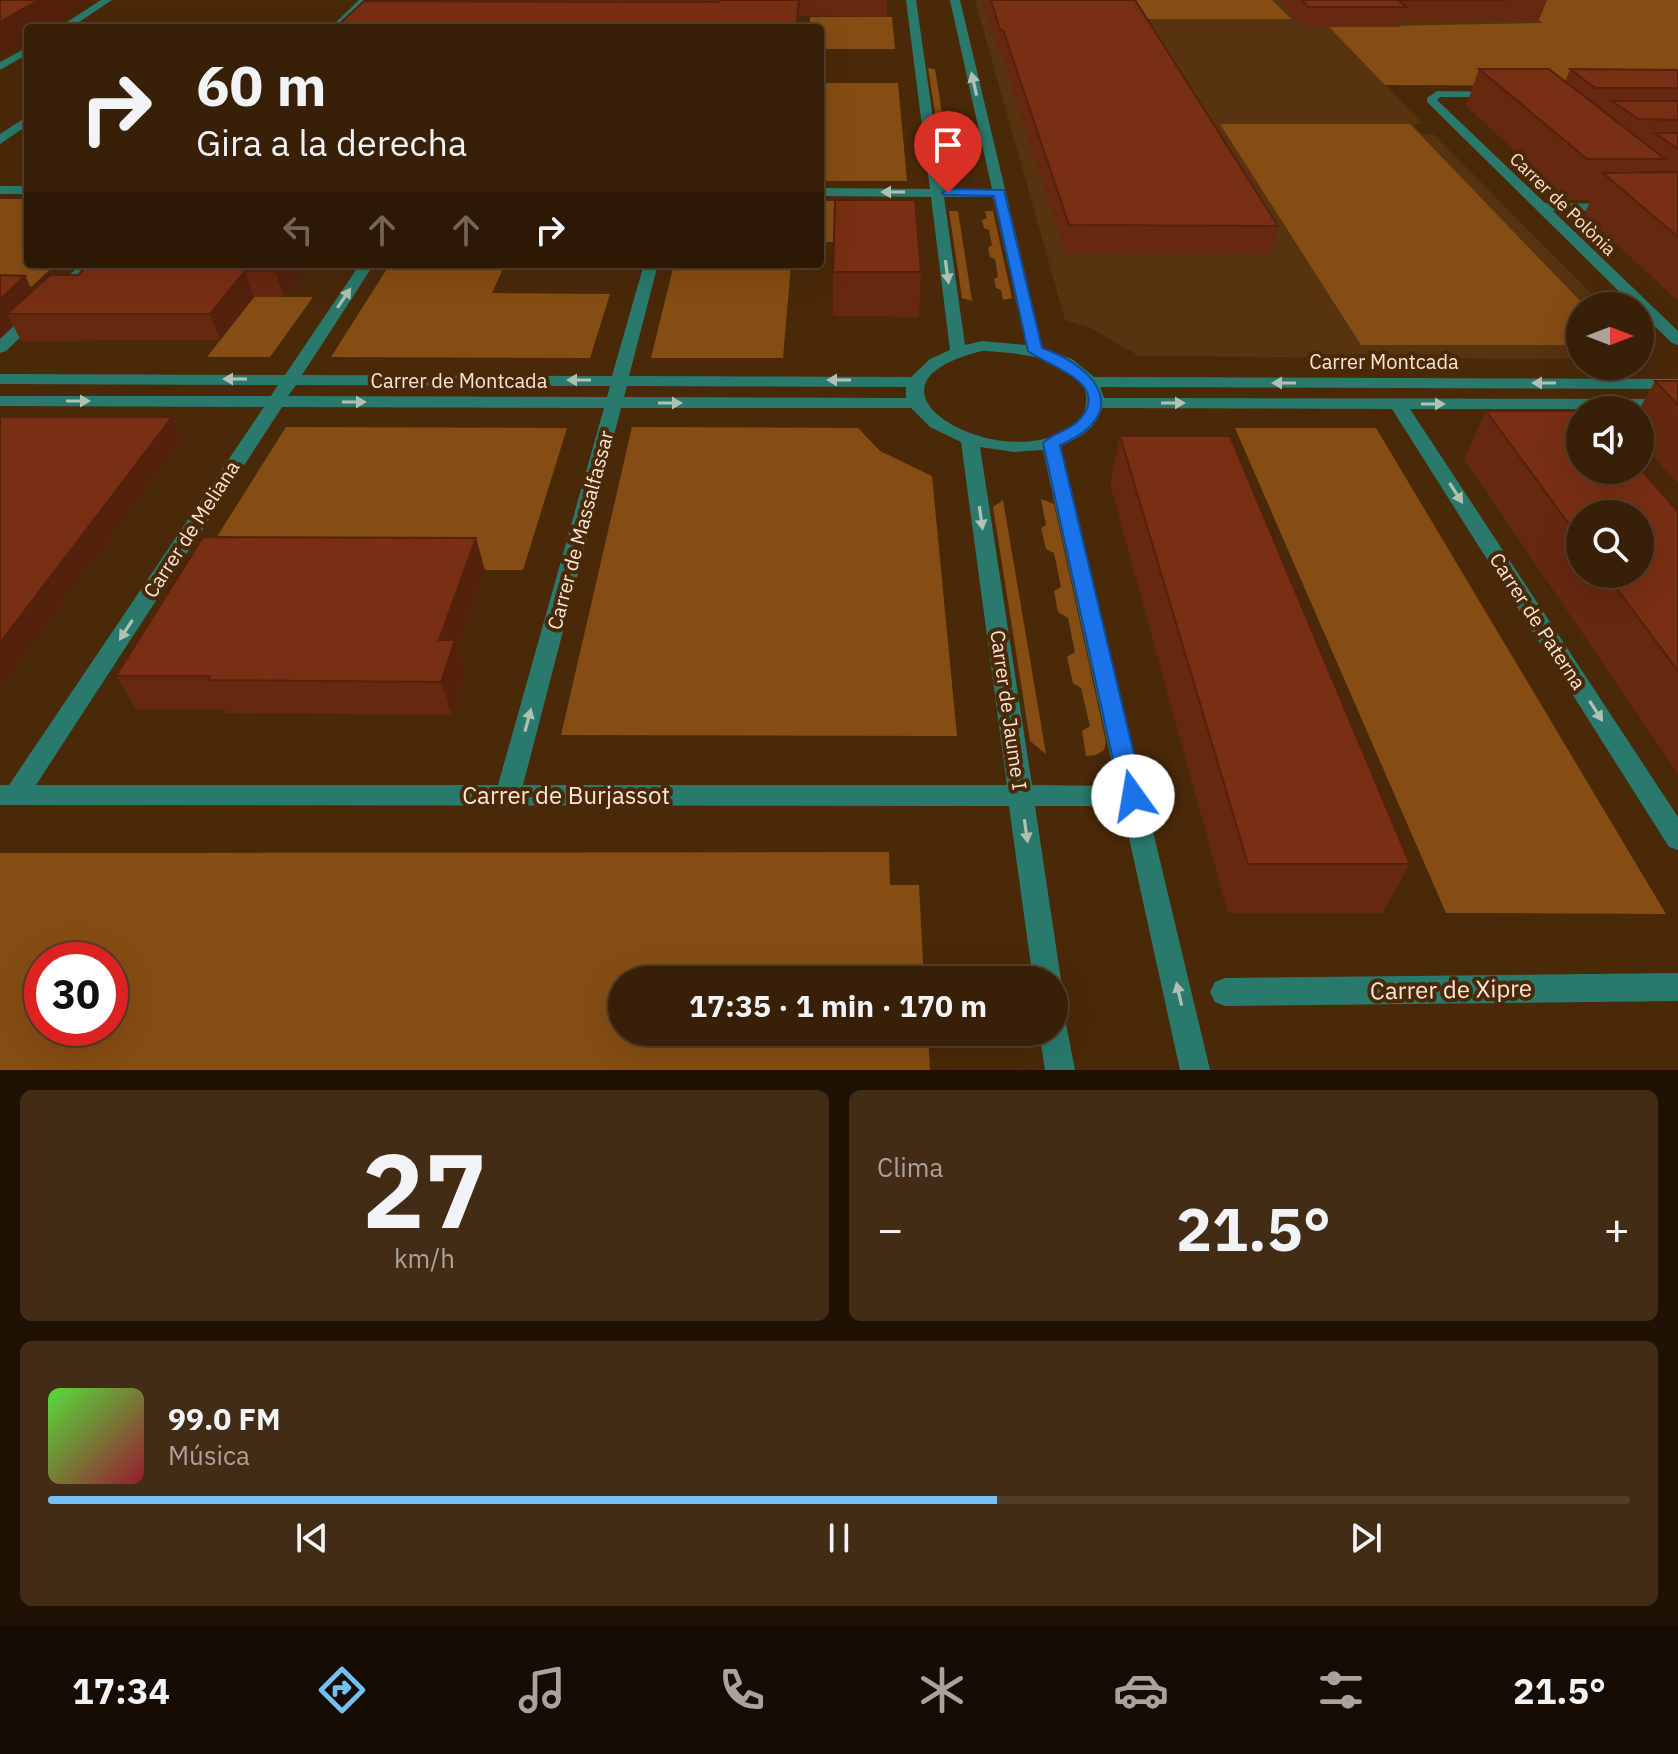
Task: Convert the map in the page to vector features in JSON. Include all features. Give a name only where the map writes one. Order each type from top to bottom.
[{"type":"street","points":[[69,24],[107,0]]},
{"type":"street","points":[[339,24],[364,0]]},
{"type":"street","points":[[911,0],[958,350]]},
{"type":"street","points":[[955,0],[1035,351]]},
{"type":"street","points":[[349,14],[366,14]]},
{"type":"street","points":[[0,67],[24,52]]},
{"type":"street","name":"Carrer de Polònia","points":[[1509,94],[1437,94],[1431,100],[1678,340]]},
{"type":"street","points":[[0,140],[24,123]]},
{"type":"street","points":[[0,190],[24,190]]},
{"type":"street","points":[[824,192],[999,193]]},
{"type":"street","points":[[1540,207],[1634,207]]},
{"type":"street","points":[[0,348],[85,268]]},
{"type":"street","name":"Carrer de Meliana","points":[[8,795],[364,268]]},
{"type":"street","name":"Carrer de Massalfassar","points":[[508,795],[650,268]]},
{"type":"street","points":[[1009,346],[1035,351],[1058,358],[1089,382],[1095,403],[1090,419],[1075,433],[1051,443],[1025,447],[970,441],[937,425],[917,403],[917,382],[924,369],[958,350],[1009,346]]},
{"type":"street","name":"Carrer de Montcada","points":[[0,379],[917,382]]},
{"type":"street","name":"Carrer Montcada","points":[[1089,382],[1678,384]]},
{"type":"street","name":"Carrer de Montcada","points":[[0,401],[917,403]]},
{"type":"street","points":[[1095,403],[1678,404]]},
{"type":"street","name":"Carrer de Paterna","points":[[1398,404],[1678,839]]},
{"type":"street","name":"Carrer de Jaume I","points":[[970,441],[1045,966]]},
{"type":"street","points":[[1051,443],[1195,1070]]},
{"type":"street","name":"Carrer de Burjassot","points":[[8,795],[1133,796]]},
{"type":"street","name":"Carrer de Xipre","points":[[1225,992],[1678,987]]},
{"type":"street","points":[[1056,1046],[1060,1070]]},
{"type":"shaded area","points":[[975,0],[1510,0],[1544,23],[1330,28],[1423,124],[1413,124],[1422,134],[1433,134],[1590,292],[1566,292],[1566,359],[1139,356],[1091,328],[1065,320]]},
{"type":"shaded area","points":[[1134,0],[1272,0],[1291,19],[1147,19]]},
{"type":"shaded area","points":[[1510,0],[1678,0],[1678,86],[1385,85],[1329,27],[1543,23]]},
{"type":"shaded area","points":[[810,17],[892,17],[895,49],[824,49],[824,24],[810,24]]},
{"type":"shaded area","points":[[153,23],[316,23],[315,24]]},
{"type":"shaded area","points":[[928,68],[935,69],[952,176],[945,176]]},
{"type":"shaded area","points":[[824,83],[898,83],[907,181],[824,181]]},
{"type":"shaded area","points":[[1220,124],[1410,124],[1572,292],[1566,292],[1566,345],[1361,345]]},
{"type":"shaded area","points":[[0,199],[24,199],[24,268],[52,268],[17,300],[0,300]]},
{"type":"shaded area","points":[[824,201],[909,201],[913,242],[824,242]]},
{"type":"shaded area","points":[[949,211],[958,211],[972,301],[962,298]]},
{"type":"shaded area","points":[[985,211],[993,211],[1012,298],[1003,300],[1001,290],[996,288],[995,259],[990,257],[988,248],[992,245],[989,230],[984,228],[982,220],[987,218]]},
{"type":"shaded area","points":[[387,268],[503,268],[492,293],[610,294],[590,358],[331,357]]},
{"type":"shaded area","points":[[673,268],[791,268],[783,358],[651,358]]},
{"type":"shaded area","points":[[254,297],[313,297],[270,357],[207,357]]},
{"type":"shaded area","points":[[286,427],[567,428],[523,570],[196,570]]},
{"type":"shaded area","points":[[632,427],[858,428],[880,451],[932,476],[957,736],[561,735]]},
{"type":"shaded area","points":[[1235,428],[1376,428],[1666,914],[1446,913]]},
{"type":"shaded area","points":[[1041,499],[1054,504],[1106,742],[1104,750],[1096,755],[1086,756],[1082,731],[1090,726],[1081,688],[1073,683],[1067,657],[1075,652],[1068,618],[1058,612],[1054,591],[1061,587],[1054,553],[1046,549],[1041,528],[1046,525]]},
{"type":"shaded area","points":[[1003,500],[1046,754],[1030,741],[993,507]]},
{"type":"shaded area","points":[[889,852],[890,885],[919,885],[923,966],[608,966],[608,1046],[929,1046],[930,1070],[0,1070],[0,853]]},
{"type":"building","points":[[0,0],[39,0],[0,22]]},
{"type":"building","points":[[799,0],[796,24],[339,24],[364,1]]},
{"type":"building","points":[[991,0],[1135,0],[1278,226],[1069,225]]},
{"type":"building","points":[[1302,0],[1398,0],[1406,7],[1308,7]]},
{"type":"building","points":[[1479,69],[1549,69],[1665,159],[1587,159]]},
{"type":"building","points":[[1570,69],[1678,70],[1678,88],[1595,88]]},
{"type":"building","points":[[1612,101],[1678,101],[1678,120],[1638,119]]},
{"type":"building","points":[[1655,133],[1678,133],[1678,149]]},
{"type":"building","points":[[1678,172],[1678,237],[1603,173]]},
{"type":"building","points":[[835,200],[915,200],[921,272],[833,272]]},
{"type":"building","points":[[85,268],[277,268],[275,271],[245,271],[210,314],[7,314],[50,275],[78,275]]},
{"type":"building","points":[[0,275],[25,276],[0,299]]},
{"type":"building","points":[[1655,381],[1678,381],[1678,405]]},
{"type":"building","points":[[1486,411],[1566,411],[1566,484],[1654,484],[1678,512],[1678,671],[1616,588],[1654,588],[1654,500],[1566,500],[1566,520]]},
{"type":"building","points":[[0,417],[172,417],[0,643]]},
{"type":"building","points":[[1120,436],[1230,436],[1410,864],[1248,864]]},
{"type":"building","points":[[203,537],[476,538],[439,640],[455,640],[441,682],[116,676]]},
{"type":"route","points":[[948,193],[999,193],[1035,351],[1058,358],[1076,369],[1089,382],[1094,393],[1095,403],[1090,419],[1075,433],[1051,443],[1133,796]]}]
